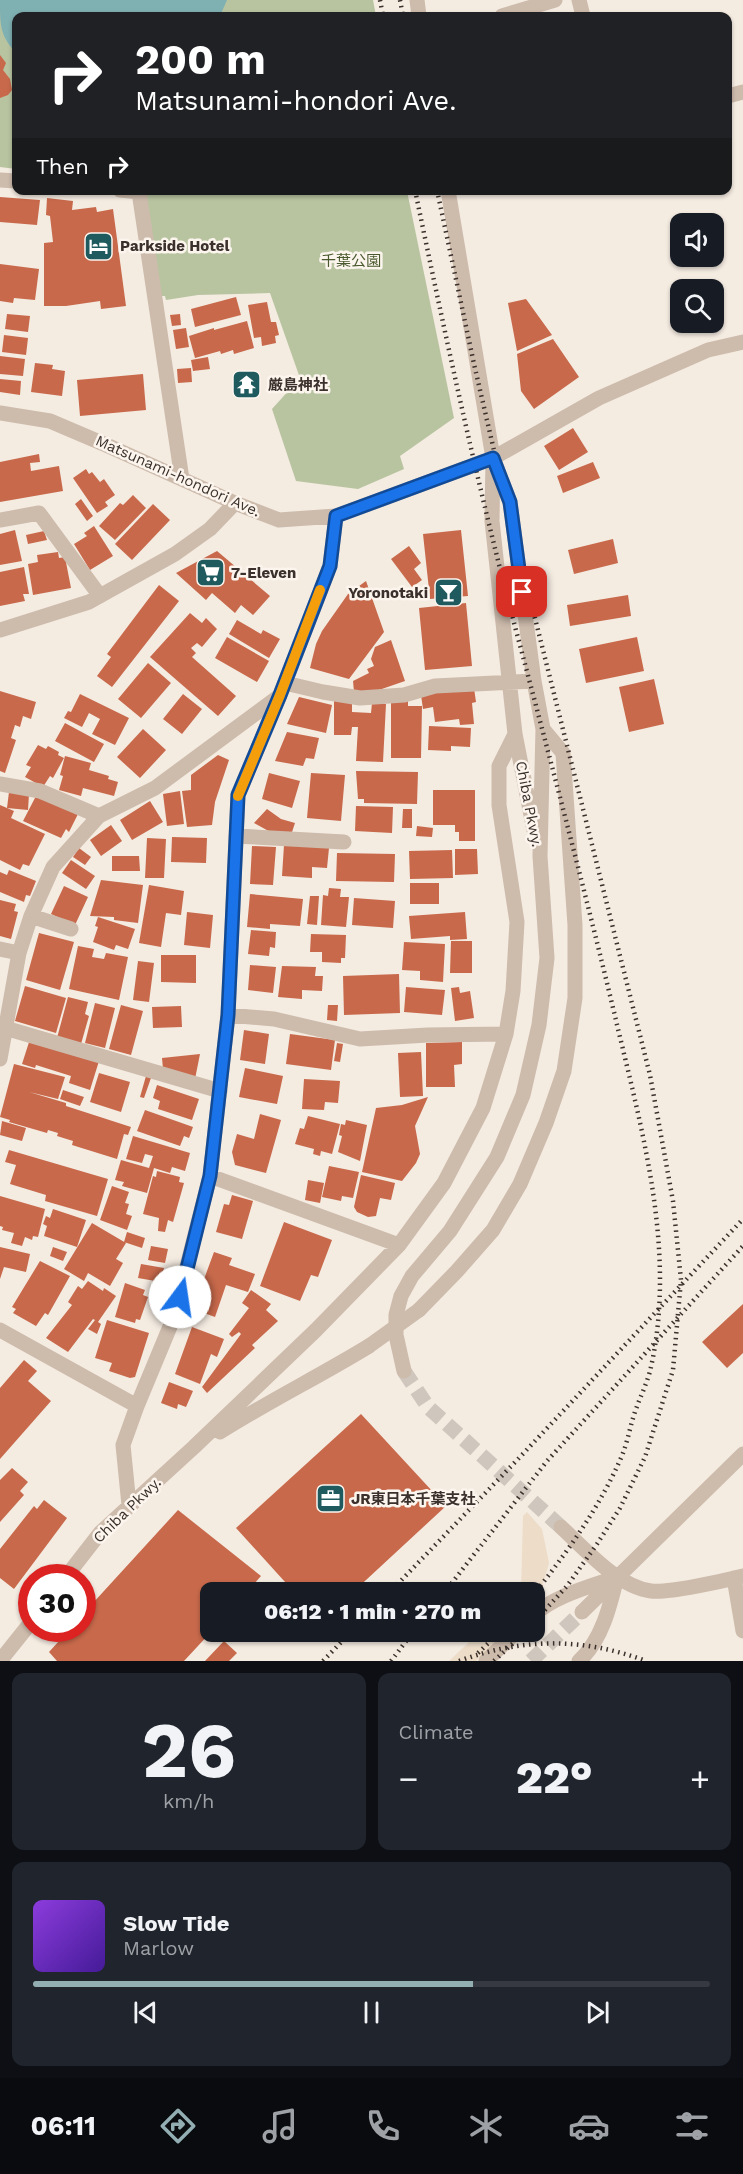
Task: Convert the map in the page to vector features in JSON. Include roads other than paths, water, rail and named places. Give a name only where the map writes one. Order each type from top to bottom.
[{"type":"street","points":[[515,12],[555,0]]},
{"type":"street","points":[[139,195],[182,479]]},
{"type":"street","points":[[449,195],[493,458]]},
{"type":"street","name":"Matsunami-hondori Ave.","points":[[0,413],[50,422],[279,520],[336,516],[493,458],[599,398],[708,350],[743,342]]},
{"type":"street","name":"Chiba Pkwy.","points":[[493,458],[510,502],[534,681],[543,729],[540,856]]},
{"type":"street","name":"Chiba Pkwy.","points":[[493,458],[492,521],[515,734],[540,856]]},
{"type":"street","points":[[0,630],[89,602],[175,554],[210,528],[235,503]]},
{"type":"street","points":[[0,520],[39,513],[100,596]]},
{"type":"street","points":[[129,1505],[123,1445],[174,1317],[210,1176],[228,1015],[238,795],[283,689],[330,566],[336,516]]},
{"type":"street","points":[[0,1059],[19,953],[31,916],[53,867],[99,816],[155,788],[283,689],[360,698],[404,694],[435,686],[534,681]]},
{"type":"street","points":[[194,1448],[263,1405],[312,1380],[369,1346],[419,1310],[457,1271],[499,1220],[520,1184],[546,1123],[564,1071],[575,998],[576,925],[563,753],[543,729]]},
{"type":"street","points":[[194,1448],[316,1330],[399,1245],[444,1183],[483,1108],[506,1034],[513,992],[517,922],[500,805],[499,766],[515,734]]},
{"type":"street","points":[[0,784],[40,791],[99,816]]},
{"type":"street","points":[[236,836],[344,842]]},
{"type":"street","points":[[404,1371],[396,1335],[396,1315],[401,1296],[412,1276],[450,1231],[496,1157],[523,1095],[539,1025],[547,958],[540,856]]},
{"type":"street","points":[[31,916],[71,929]]},
{"type":"street","points":[[0,949],[19,953]]},
{"type":"street","points":[[228,1015],[274,1019],[360,1039],[506,1034]]},
{"type":"street","points":[[5,1028],[220,1091]]},
{"type":"street","points":[[210,1176],[399,1245]]},
{"type":"street","points":[[0,1330],[137,1406]]},
{"type":"street","name":"Chiba Pkwy.","points":[[76,1564],[100,1533],[194,1448]]},
{"type":"street","points":[[582,1612],[743,1454]]},
{"type":"street","points":[[561,1527],[617,1577],[641,1588],[652,1591],[738,1577],[743,1631]]},
{"type":"street","points":[[545,1607],[578,1591],[617,1577]]},
{"type":"street","points":[[579,1661],[587,1654],[607,1614],[617,1577]]},
{"type":"street","points":[[0,1661],[18,1638]]},
{"type":"street","points":[[486,1661],[506,1642]]},
{"type":"water","points":[[0,0],[227,0],[222,12],[12,12],[12,48],[2,30]]},
{"type":"tunnel","points":[[404,1371],[428,1407],[561,1527]]},
{"type":"tunnel","points":[[531,1661],[582,1612]]},
{"type":"railway","points":[[380,0],[382,12]]},
{"type":"railway","points":[[400,0],[402,12]]},
{"type":"railway","points":[[416,195],[478,478],[635,1099],[658,1233],[660,1278],[658,1323],[646,1383],[623,1452],[612,1476],[593,1512],[543,1582]]},
{"type":"railway","points":[[438,195],[508,511],[650,1075],[673,1201],[681,1280],[673,1370],[645,1457],[620,1508],[597,1544],[567,1586],[545,1610]]},
{"type":"railway","points":[[400,1582],[743,1219]]},
{"type":"railway","points":[[453,1582],[547,1461],[743,1246]]},
{"type":"railway","points":[[323,1661],[341,1642]]},
{"type":"railway","points":[[391,1661],[405,1642]]},
{"type":"railway","points":[[478,1653],[490,1642]]},
{"type":"railway","points":[[494,1661],[514,1642]]},
{"type":"railway","points":[[459,1661],[506,1648],[552,1643],[599,1648],[646,1661]]},
{"type":"place","name":"Parkside Hotel","points":[[99,246]]},
{"type":"place","name":"厳島神社","points":[[247,385]]},
{"type":"place","name":"7-Eleven","points":[[210,573]]},
{"type":"place","name":"Yoronotaki","points":[[449,593]]},
{"type":"place","name":"JR東日本千葉支社","points":[[330,1499]]},
{"type":"park label","name":"千葉公園","points":[[351,261]]}]
